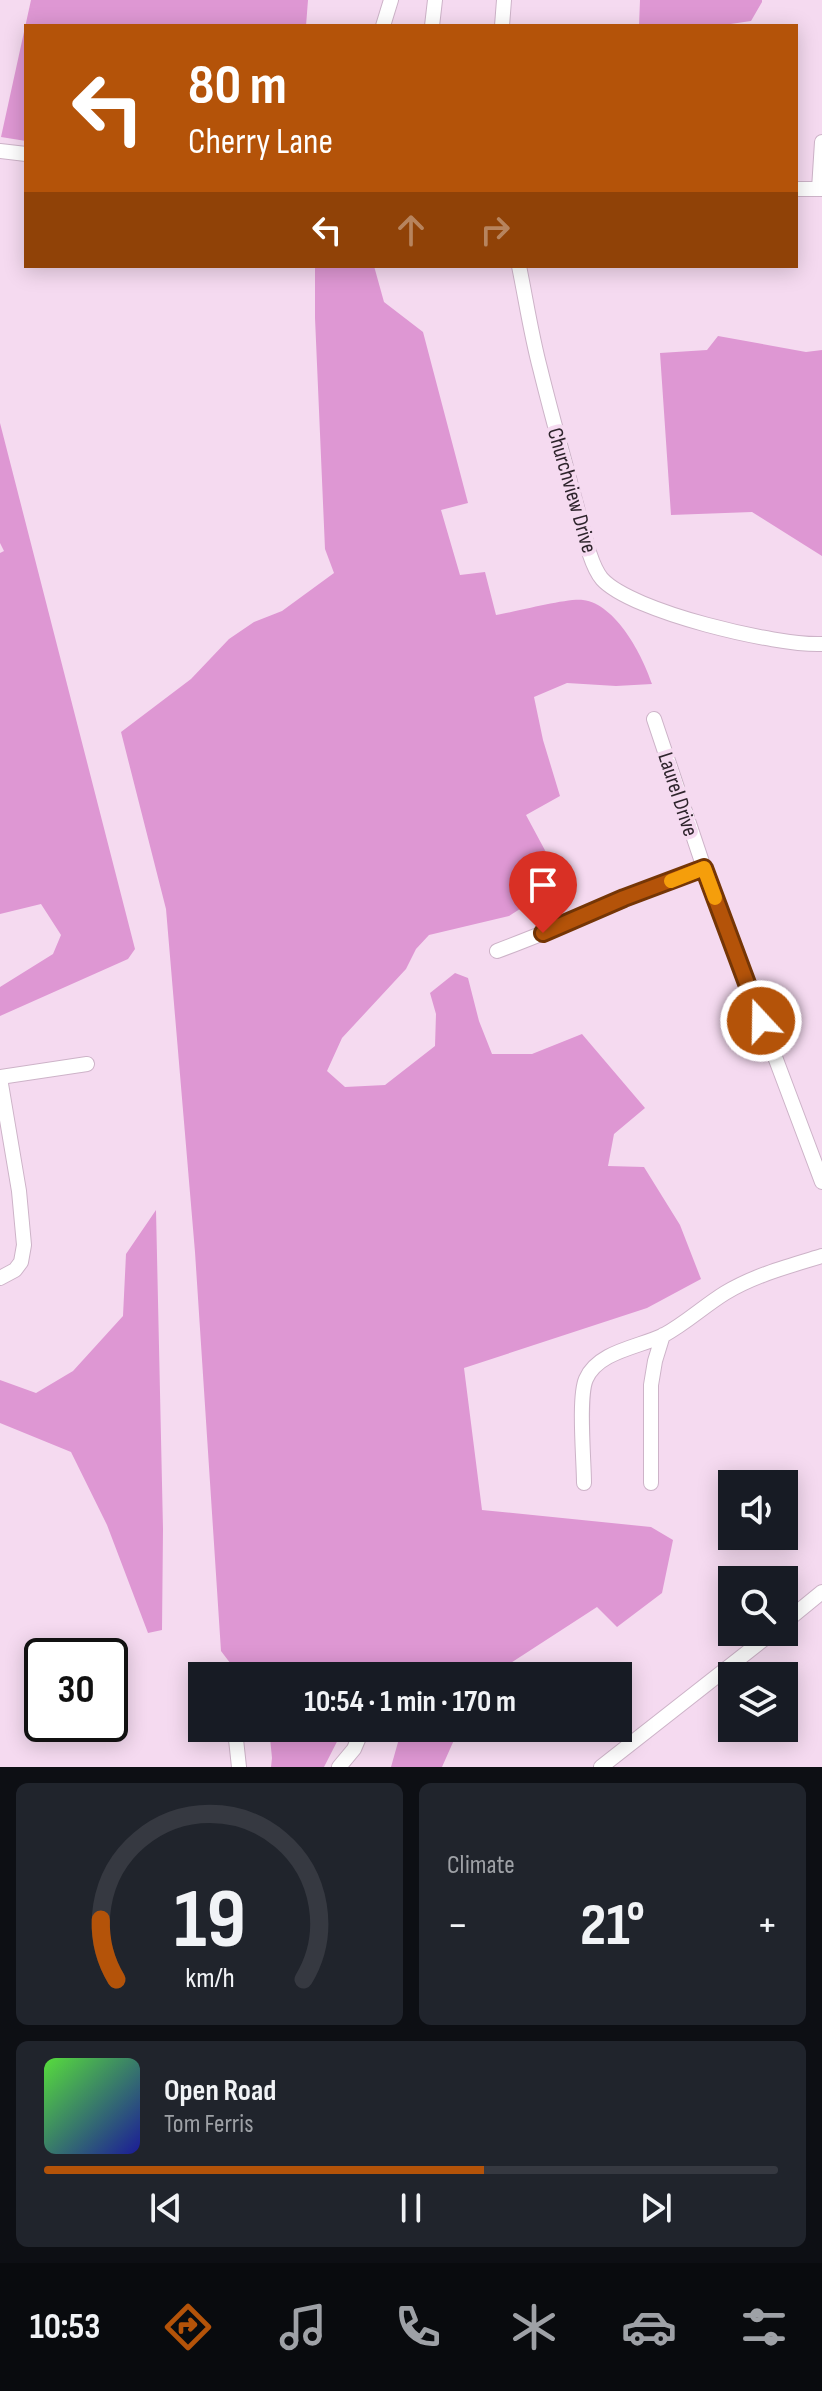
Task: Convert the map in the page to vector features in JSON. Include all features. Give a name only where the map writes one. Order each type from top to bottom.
[{"type":"street","points":[[384,24],[391,0]]},
{"type":"street","points":[[432,24],[435,0]]},
{"type":"street","points":[[502,24],[504,1]]},
{"type":"street","points":[[798,189],[820,189],[822,142]]},
{"type":"street","points":[[0,151],[24,154]]},
{"type":"street","name":"Churchview Drive","points":[[519,268],[539,366],[580,518],[595,569],[601,578],[628,595],[706,625],[776,640],[822,644]]},
{"type":"street","name":"Laurel Drive","points":[[654,719],[704,868],[822,1182]]},
{"type":"street","points":[[497,951],[704,868]]},
{"type":"street","points":[[0,1278],[15,1270],[21,1262],[24,1245],[19,1191],[0,1077],[87,1064]]},
{"type":"street","points":[[584,1483],[583,1392],[586,1377],[599,1363],[663,1335],[748,1280],[822,1256]]},
{"type":"street","points":[[651,1483],[651,1385],[663,1335]]},
{"type":"street","points":[[798,1612],[822,1592]]},
{"type":"street","points":[[601,1767],[755,1646]]},
{"type":"street","points":[[236,1742],[239,1767]]},
{"type":"street","points":[[339,1767],[357,1742]]},
{"type":"shaded area","points":[[31,0],[308,0],[306,24],[26,24]]},
{"type":"shaded area","points":[[640,0],[762,0],[751,21],[731,24],[639,24]]},
{"type":"shaded area","points":[[24,32],[24,141],[1,137]]},
{"type":"shaded area","points":[[315,268],[375,268],[384,302],[423,332],[468,503],[441,510],[460,575],[485,572],[496,615],[565,601],[583,600],[595,604],[617,621],[626,633],[652,684],[616,686],[567,683],[534,697],[560,796],[526,815],[562,882],[509,916],[429,935],[416,949],[406,969],[342,1038],[327,1071],[345,1087],[385,1085],[435,1046],[436,1014],[430,993],[455,973],[468,978],[479,1021],[492,1054],[532,1054],[582,1034],[645,1108],[614,1134],[608,1166],[644,1167],[680,1225],[701,1279],[647,1308],[464,1368],[482,1510],[651,1527],[673,1540],[662,1593],[617,1627],[597,1607],[512,1662],[229,1662],[221,1651],[195,1252],[166,909],[121,732],[191,679],[229,639],[254,622],[282,611],[334,573],[325,549]]},
{"type":"shaded area","points":[[718,336],[806,352],[822,350],[822,556],[752,512],[671,515],[660,353],[707,350]]},
{"type":"shaded area","points":[[0,423],[135,949],[128,959],[0,1016],[0,987],[53,954],[61,935],[41,904],[0,914],[0,553],[4,551],[0,543]]},
{"type":"shaded area","points":[[156,1210],[163,1529],[162,1630],[148,1633],[107,1525],[71,1452],[0,1423],[0,1380],[36,1393],[73,1371],[123,1316],[126,1254]]},
{"type":"shaded area","points":[[270,1742],[337,1742],[324,1767],[271,1767]]},
{"type":"shaded area","points":[[398,1742],[453,1742],[442,1767],[391,1767]]},
{"type":"slow traffic","points":[[671,881],[704,868],[715,898]]},
{"type":"route","points":[[543,933],[704,868],[761,1021]]}]
